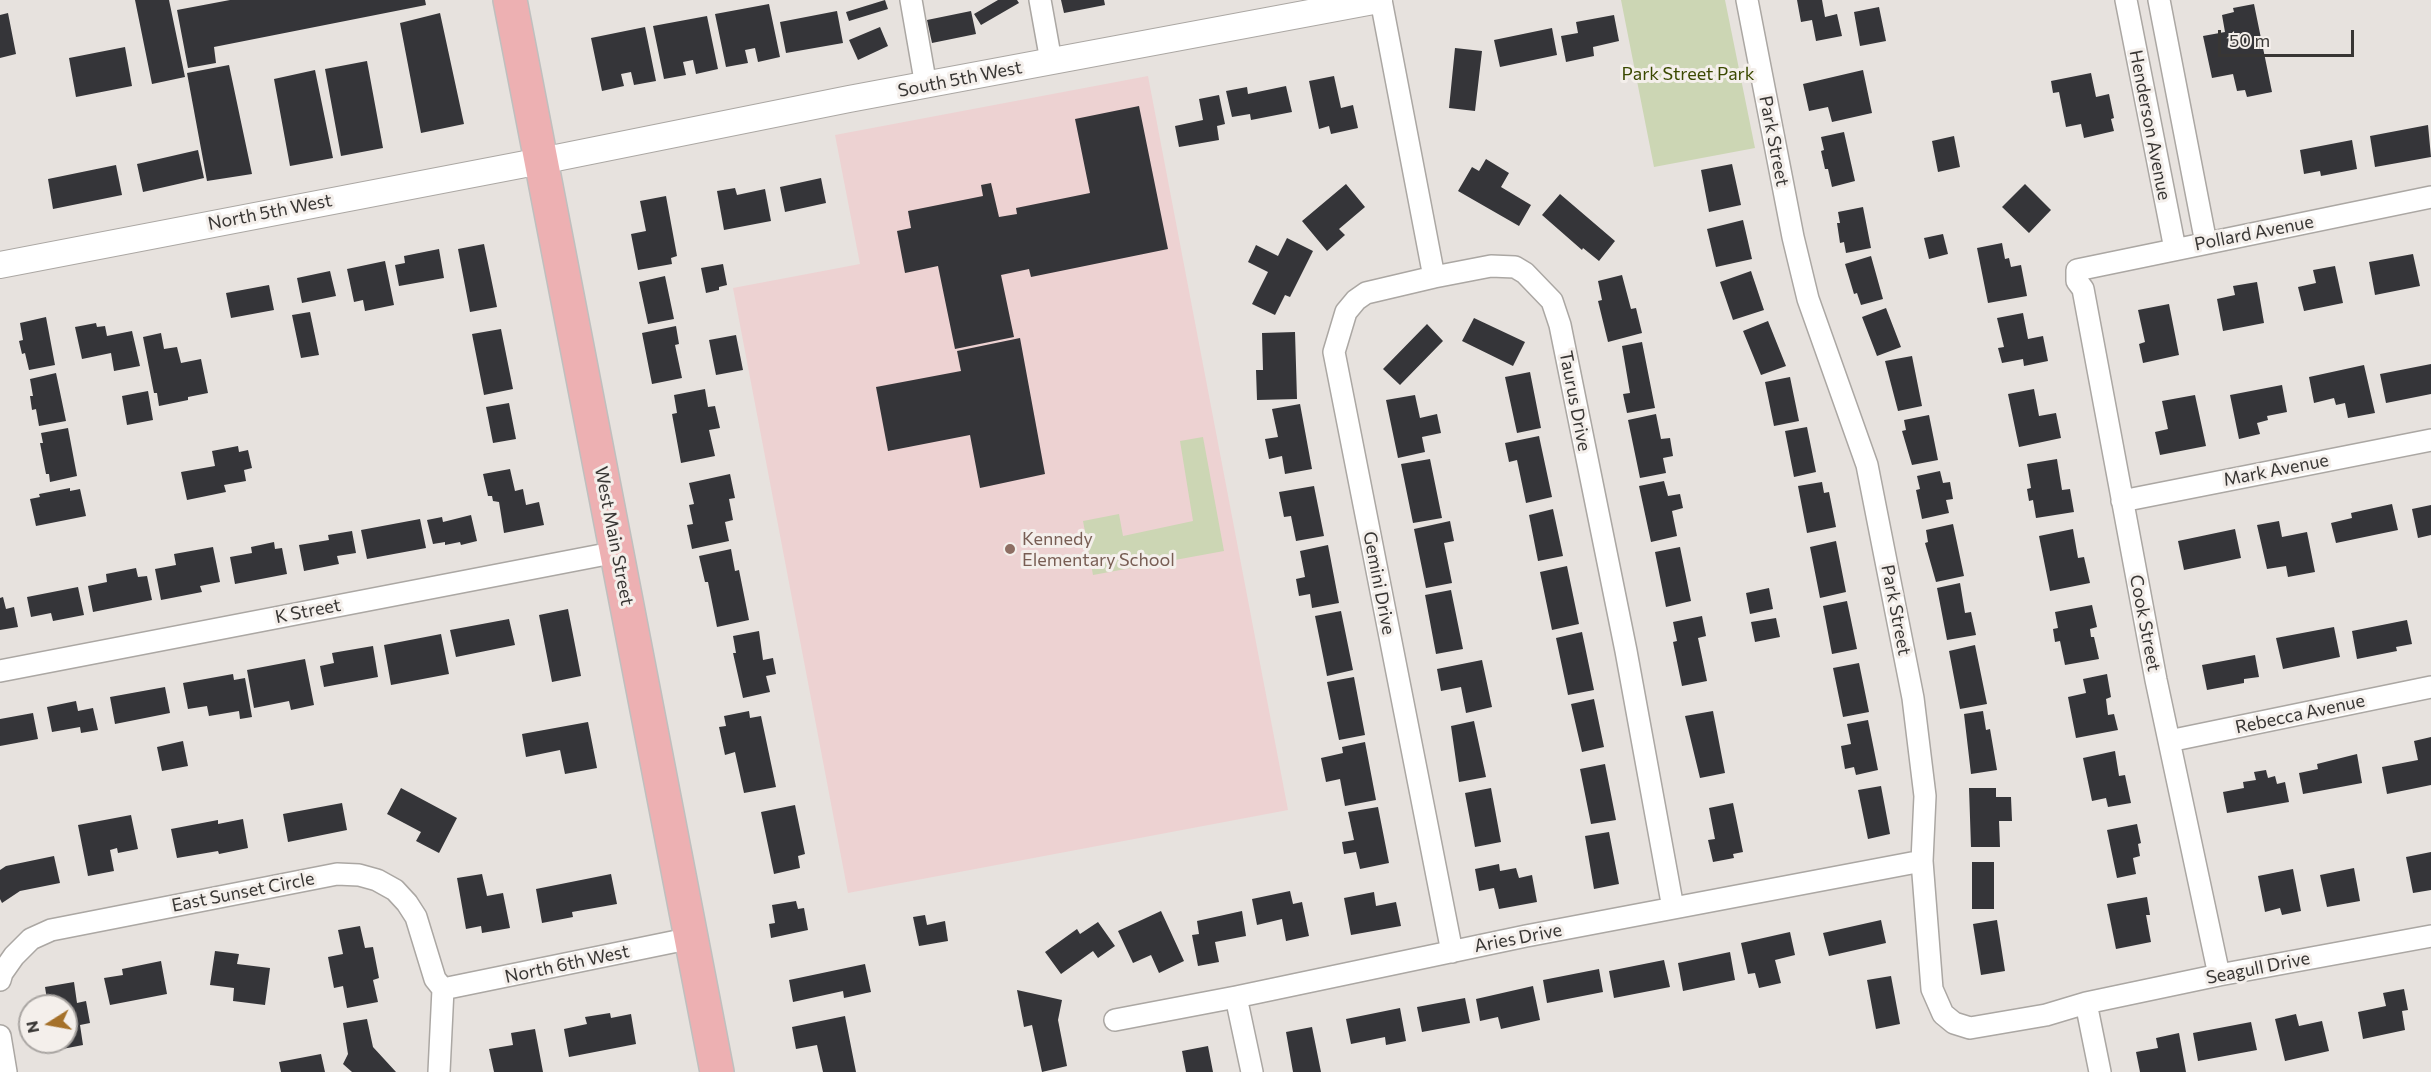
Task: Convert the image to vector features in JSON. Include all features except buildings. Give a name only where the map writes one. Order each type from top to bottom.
[{"type":"main road","name":"West Main Street","points":[[510,0],[717,1072]]},
{"type":"street","points":[[911,0],[926,86]]},
{"type":"street","points":[[1040,0],[1051,61]]},
{"type":"street","name":"South 5th West","points":[[541,161],[837,101],[1380,0]]},
{"type":"street","points":[[1380,0],[1434,277]]},
{"type":"street","name":"Park Street","points":[[1747,0],[1793,237],[1803,278],[1867,465],[1913,698],[1925,796],[1922,861],[1932,989],[1943,1014],[1953,1023],[1970,1028],[2046,1016],[2086,1003]]},
{"type":"street","name":"Henderson Avenue","points":[[2126,0],[2175,249]]},
{"type":"street","name":"Henderson Avenue","points":[[2159,0],[2206,243]]},
{"type":"street","name":"North 5th West","points":[[0,265],[541,161]]},
{"type":"street","name":"Pollard Avenue","points":[[2077,270],[2431,197]]},
{"type":"street","name":"Taurus Drive","points":[[1434,277],[1491,266],[1515,267],[1526,273],[1552,301],[1560,325],[1626,651],[1673,908]]},
{"type":"street","name":"Cook Street","points":[[2077,270],[2077,281],[2083,289],[2169,741],[2219,975]]},
{"type":"street","name":"Gemini Drive","points":[[1434,277],[1366,293],[1356,300],[1346,312],[1334,352],[1452,952]]},
{"type":"street","name":"Mark Avenue","points":[[2122,501],[2431,440]]},
{"type":"street","name":"K Street","points":[[0,671],[617,552]]},
{"type":"street","name":"Rebecca Avenue","points":[[2169,741],[2431,687]]},
{"type":"street","name":"Aries Drive","points":[[1115,1020],[1236,998],[1673,908],[1922,861]]},
{"type":"street","name":"East Sunset Circle","points":[[0,980],[14,956],[31,939],[51,930],[337,874],[359,875],[377,880],[395,890],[407,903],[416,917],[435,979],[443,989]]},
{"type":"street","name":"Seagull Drive","points":[[2086,1003],[2219,975],[2431,936]]},
{"type":"street","name":"North 6th West","points":[[443,989],[692,938]]},
{"type":"street","points":[[439,1072],[443,989]]},
{"type":"street","points":[[1236,998],[1252,1072]]},
{"type":"street","points":[[2086,1003],[2100,1072]]},
{"type":"street","points":[[0,1036],[6,1072]]},
{"type":"shaded area","name":"Kennedy Elementary School","points":[[1148,76],[1288,810],[848,893],[733,288],[860,264],[835,135]]},
{"type":"green space","name":"Park Street Park","points":[[1621,0],[1725,0],[1755,148],[1654,167]]},
{"type":"green space","points":[[1203,437],[1224,551],[1093,575],[1083,521],[1119,514],[1123,536],[1193,521],[1180,441]]},
{"type":"place","name":"Kennedy Elementary School","points":[[1010,549]]}]
